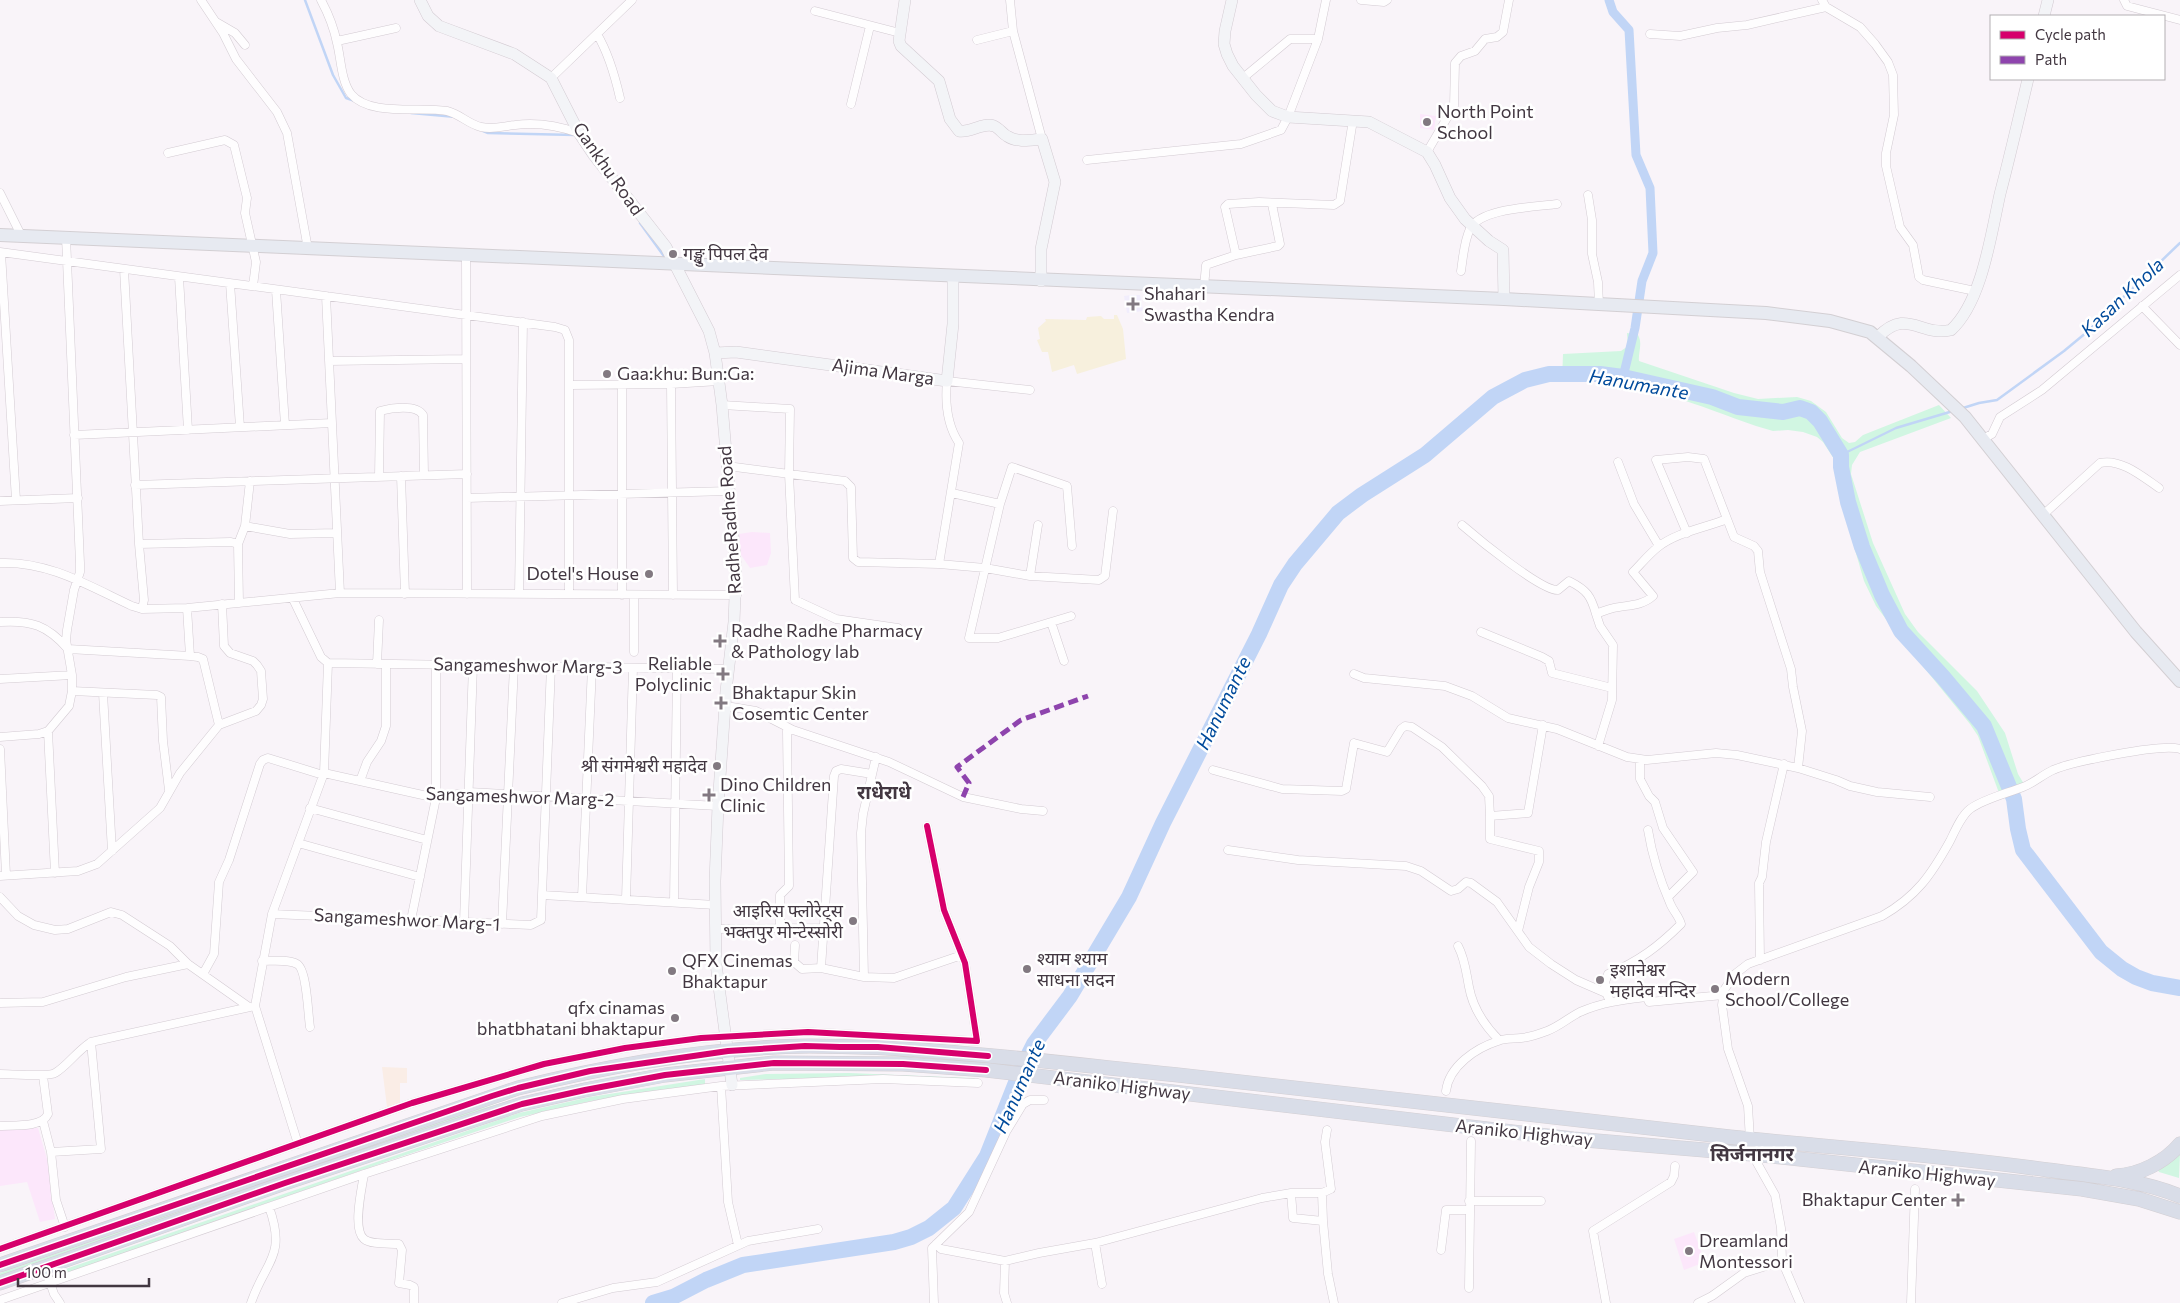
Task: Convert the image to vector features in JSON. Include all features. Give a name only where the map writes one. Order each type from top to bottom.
[{"type":"highway","name":"Araniko Highway","points":[[0,1265],[518,1088],[590,1070],[728,1051],[805,1046],[868,1047],[1060,1063],[1750,1139],[1957,1159],[2090,1175],[2144,1185],[2180,1195]]},
{"type":"highway","name":"Araniko Highway","points":[[0,1283],[285,1183],[522,1104],[665,1075],[774,1063],[840,1062],[903,1064],[986,1070],[1564,1138],[1752,1154],[2108,1192],[2177,1210]]},
{"type":"highway","points":[[2090,1175],[2127,1176],[2163,1158],[2180,1144]]},
{"type":"main road","name":"Gankhu Road","points":[[420,0],[428,16],[439,26],[514,54],[536,66],[551,78],[579,133],[626,198],[666,247],[675,264]]},
{"type":"main road","points":[[905,0],[899,41],[901,46],[939,82],[950,119],[959,131],[965,132],[994,126],[1009,138],[1020,141],[1042,139],[1055,182],[1041,249],[1041,280]]},
{"type":"main road","points":[[1232,0],[1224,44],[1233,66],[1256,95],[1272,111],[1288,117],[1369,122],[1382,127],[1427,152],[1450,198],[1472,226],[1504,252],[1504,299]]},
{"type":"main road","points":[[2044,15],[2048,0]]},
{"type":"main road","points":[[1878,337],[1887,327],[1901,323],[1939,330],[1951,330],[1966,309],[1975,291],[2028,80]]},
{"type":"main road","points":[[0,235],[1504,299],[1791,315],[1830,321],[1862,328],[1878,337],[1965,417],[2136,632],[2180,681]]},
{"type":"main road","name":"RadheRadhe Road","points":[[675,264],[705,322],[715,353],[722,405],[737,595],[728,669],[718,806],[715,929],[719,994],[727,1036],[730,1067],[727,1085]]},
{"type":"main road","name":"Ajima Marga","points":[[715,353],[736,352],[947,381],[953,324],[953,277]]},
{"type":"main road","points":[[2177,1210],[2180,1195]]},
{"type":"street","points":[[201,0],[216,22],[236,59],[277,112],[287,133],[308,248]]},
{"type":"street","points":[[321,0],[337,41],[347,88],[352,95],[366,104],[388,108],[446,111],[457,114],[471,124],[481,127],[540,125],[564,128],[579,133]]},
{"type":"street","points":[[1010,0],[1014,31],[1042,139]]},
{"type":"street","points":[[1087,160],[1241,144],[1281,130],[1288,117],[1318,39],[1326,0]]},
{"type":"street","points":[[1361,0],[1384,2],[1387,0]]},
{"type":"street","points":[[1427,152],[1454,106],[1456,63],[1458,59],[1475,51],[1485,40],[1496,37],[1503,32],[1509,0]]},
{"type":"street","points":[[2124,0],[2127,6],[2161,15]]},
{"type":"street","points":[[551,78],[627,2]]},
{"type":"street","points":[[1650,34],[1680,36],[1716,28],[1747,26],[1824,3],[1860,28],[1876,44],[1888,62],[1894,76],[1894,115],[1886,153],[1886,166],[1900,227],[1914,245],[1919,276],[1924,280],[1975,291]]},
{"type":"street","points":[[815,12],[900,33]]},
{"type":"street","points":[[2165,16],[2180,20]]},
{"type":"street","points":[[216,22],[235,33],[245,45]]},
{"type":"street","points":[[851,104],[870,26]]},
{"type":"street","points":[[337,41],[396,28]]},
{"type":"street","points":[[977,40],[1014,31]]},
{"type":"street","points":[[597,34],[604,46],[620,98]]},
{"type":"street","points":[[1243,78],[1290,40],[1300,38],[1318,39]]},
{"type":"street","points":[[1236,255],[1225,207],[1228,204],[1334,205],[1340,201],[1353,120]]},
{"type":"street","points":[[168,154],[224,140],[234,145],[247,198],[245,213],[256,262],[253,286]]},
{"type":"street","points":[[0,193],[21,235]]},
{"type":"street","points":[[1588,195],[1592,220],[1592,254],[1598,282],[1599,305]]},
{"type":"street","points":[[1204,287],[1206,265],[1280,244],[1272,204]]},
{"type":"street","points":[[1461,271],[1469,230],[1472,226],[1497,212],[1557,204]]},
{"type":"street","points":[[0,737],[39,734],[48,731],[69,706],[72,691],[67,630],[80,563],[66,237]]},
{"type":"street","points":[[16,500],[4,352],[0,253],[560,328],[565,330],[570,340],[569,594]]},
{"type":"street","points":[[466,254],[467,594]]},
{"type":"street","points":[[124,269],[139,544],[144,600],[142,609]]},
{"type":"street","points":[[1984,439],[1992,434],[2000,417],[2042,390],[2180,275]]},
{"type":"street","points":[[179,277],[188,430]]},
{"type":"street","points":[[230,283],[240,428]]},
{"type":"street","points":[[276,290],[285,425]]},
{"type":"street","points":[[326,296],[340,593]]},
{"type":"street","points":[[2142,306],[2180,345]]},
{"type":"street","points":[[519,594],[523,322]]},
{"type":"street","points":[[329,361],[466,359]]},
{"type":"street","points":[[570,385],[671,384],[719,381]]},
{"type":"street","points":[[940,564],[959,443],[952,433],[946,398],[947,381],[1030,390]]},
{"type":"street","points":[[671,384],[673,595]]},
{"type":"street","points":[[622,385],[622,595]]},
{"type":"street","points":[[722,405],[790,409],[789,474],[795,600],[836,619],[898,628]]},
{"type":"street","points":[[378,477],[380,411],[415,408],[420,410],[423,415],[424,475]]},
{"type":"street","points":[[74,435],[332,423]]},
{"type":"street","points":[[1687,533],[1656,460],[1704,459],[1734,537],[1754,546],[1758,551],[1760,572],[1791,669],[1802,731],[1798,768]]},
{"type":"street","points":[[1618,462],[1634,504],[1659,546]]},
{"type":"street","points":[[2044,514],[2100,464],[2107,462],[2135,472],[2159,488]]},
{"type":"street","points":[[727,466],[849,483],[851,487],[853,558],[858,562],[940,564],[985,568],[1030,576],[1099,580],[1105,576],[1113,510]]},
{"type":"street","points":[[1071,616],[998,638],[968,638],[1000,504],[1012,467],[1067,486],[1072,546]]},
{"type":"street","points":[[136,486],[467,474]]},
{"type":"street","points":[[401,476],[405,594]]},
{"type":"street","points":[[239,602],[238,544],[245,526],[250,481]]},
{"type":"street","points":[[467,498],[729,491]]},
{"type":"street","points":[[952,493],[1000,504]]},
{"type":"street","points":[[0,501],[78,498]]},
{"type":"street","points":[[1596,614],[1617,607],[1640,604],[1653,596],[1633,572],[1659,546],[1687,533],[1727,520]]},
{"type":"street","points":[[1030,576],[1038,525]]},
{"type":"street","points":[[245,526],[264,531],[290,534],[337,533]]},
{"type":"street","points":[[1462,526],[1509,563],[1550,588],[1558,590],[1570,581],[1592,598],[1600,626],[1613,645],[1612,700],[1598,746]]},
{"type":"street","points":[[139,544],[213,542],[238,544]]},
{"type":"street","points":[[0,563],[41,566],[142,609],[187,608],[340,593],[737,595]]},
{"type":"street","points":[[634,595],[634,652]]},
{"type":"street","points":[[293,599],[321,657],[328,663],[323,774],[272,914],[252,1007],[298,1144]]},
{"type":"street","points":[[0,749],[3,875],[56,873],[90,868],[160,808],[180,773],[219,725],[256,711],[263,699],[261,672],[257,665],[253,661],[230,653],[224,646],[222,604]]},
{"type":"street","points":[[187,608],[190,656]]},
{"type":"street","points":[[377,664],[379,620]]},
{"type":"street","points":[[0,622],[29,622],[42,627],[54,634],[68,650],[198,656],[203,660],[219,725]]},
{"type":"street","points":[[1051,622],[1064,661]]},
{"type":"street","points":[[1481,632],[1549,661],[1552,673],[1612,688]]},
{"type":"street","name":"Sangameshwor Marg-3","points":[[328,663],[728,669]]},
{"type":"street","points":[[360,781],[367,762],[381,741],[386,726],[386,664]]},
{"type":"street","points":[[411,920],[436,798],[436,665]]},
{"type":"street","points":[[464,922],[473,665]]},
{"type":"street","points":[[502,924],[514,666]]},
{"type":"street","points":[[551,666],[542,895],[716,905]]},
{"type":"street","points":[[582,897],[592,667]]},
{"type":"street","points":[[626,900],[633,668]]},
{"type":"street","points":[[674,902],[677,668]]},
{"type":"street","points":[[1354,674],[1364,678],[1445,686],[1472,696],[1508,718],[1542,725],[1627,757],[1640,760],[1716,753],[1738,755],[1784,764],[1877,792],[1930,796]]},
{"type":"street","points":[[0,678],[72,675]]},
{"type":"street","points":[[72,691],[157,695],[161,697],[163,741],[169,790]]},
{"type":"street","points":[[103,693],[112,851]]},
{"type":"street","points":[[726,706],[756,711],[793,730],[876,758],[963,796],[1021,809],[1043,810]]},
{"type":"street","points":[[1490,816],[1528,813],[1542,725]]},
{"type":"street","points":[[1213,770],[1282,789],[1342,791],[1346,789],[1354,743],[1387,752],[1401,729],[1405,726],[1412,727],[1442,747],[1482,786],[1489,796],[1490,839],[1539,851],[1539,862],[1518,931]]},
{"type":"street","points":[[780,929],[780,895],[789,886],[787,731],[793,730]]},
{"type":"street","points":[[48,731],[56,873]]},
{"type":"street","points":[[1798,1302],[1782,1262],[1781,1228],[1775,1195],[1752,1154],[1750,1139],[1751,1123],[1748,1106],[1728,1049],[1723,995],[1724,990],[1735,974],[1748,964],[1862,923],[1900,906],[1925,882],[1966,813],[1971,808],[2027,786],[2053,770],[2071,765],[2143,750],[2175,748],[2180,750]]},
{"type":"street","name":"Sangameshwor Marg-2","points":[[203,974],[214,954],[219,882],[229,860],[260,764],[268,758],[323,774],[436,798],[469,792],[718,806]]},
{"type":"street","points":[[864,977],[861,833],[876,758]]},
{"type":"street","points":[[1640,760],[1640,779],[1649,796],[1655,802],[1663,828],[1693,872],[1668,897]]},
{"type":"street","points":[[1760,960],[1759,883],[1762,877],[1766,842],[1784,764]]},
{"type":"street","points":[[820,968],[834,776],[836,771],[841,769],[872,774]]},
{"type":"street","points":[[310,808],[427,840]]},
{"type":"street","points":[[0,1249],[412,1104],[544,1064],[625,1048],[727,1036],[808,1032],[977,1041],[962,956],[944,910],[926,826]]},
{"type":"street","points":[[1610,1001],[1606,992],[1605,982],[1608,974],[1636,962],[1666,939],[1681,924],[1668,897],[1653,857],[1648,830]]},
{"type":"street","points":[[298,843],[420,877]]},
{"type":"street","points":[[1228,850],[1298,860],[1406,866],[1421,871],[1451,891],[1458,890],[1466,882],[1471,883],[1496,902],[1529,947],[1576,980],[1606,992]]},
{"type":"street","name":"Sangameshwor Marg-1","points":[[272,914],[530,925],[540,920],[542,895]]},
{"type":"street","points":[[0,897],[18,916],[34,925],[55,930],[68,930],[102,914],[117,912],[170,946],[188,964],[252,1007]]},
{"type":"street","points":[[715,929],[823,928]]},
{"type":"street","points":[[795,945],[794,962],[797,966],[807,970],[820,968],[876,979],[902,977],[962,956]]},
{"type":"street","points":[[1458,946],[1468,974],[1468,986],[1482,1022],[1499,1040]]},
{"type":"street","points":[[262,961],[296,963],[300,966],[304,974],[310,1027]]},
{"type":"street","points":[[0,1003],[43,1002],[126,977],[188,964]]},
{"type":"street","points":[[1446,1091],[1448,1079],[1461,1062],[1499,1040],[1523,1038],[1545,1031],[1562,1025],[1578,1013],[1610,1001],[1647,997],[1649,1002],[1723,995]]},
{"type":"street","points":[[0,1074],[27,1073],[43,1076],[55,1074],[79,1050],[91,1042],[252,1007]]},
{"type":"street","points":[[51,1152],[101,1149],[91,1042]]},
{"type":"street","points":[[0,1126],[42,1121],[48,1114],[43,1076]]},
{"type":"street","points":[[0,1300],[364,1174],[542,1116],[623,1099],[727,1085],[883,1079],[978,1083]]},
{"type":"street","points":[[727,1085],[728,1202],[738,1245]]},
{"type":"street","points":[[934,1303],[932,1248],[969,1212],[1002,1139],[1022,1104],[1030,1100],[1044,1100]]},
{"type":"street","points":[[42,1121],[51,1152],[56,1200],[65,1227]]},
{"type":"street","points":[[936,1244],[941,1249],[1005,1261],[1095,1243],[1220,1208],[1291,1193],[1322,1193],[1331,1189],[1325,1142],[1327,1130]]},
{"type":"street","points":[[1469,1288],[1471,1141]]},
{"type":"street","points":[[1606,1303],[1593,1230],[1671,1182],[1675,1166]]},
{"type":"street","points":[[364,1174],[358,1221],[360,1233],[368,1241],[399,1244],[402,1250],[399,1283],[414,1287],[414,1303]]},
{"type":"street","points":[[1911,1303],[1915,1189]]},
{"type":"street","points":[[1291,1193],[1293,1218],[1323,1221]]},
{"type":"street","points":[[1322,1193],[1328,1274],[1334,1303]]},
{"type":"street","points":[[1469,1201],[1541,1201]]},
{"type":"street","points":[[251,1303],[273,1257],[277,1242],[276,1226],[269,1207]]},
{"type":"street","points":[[1441,1250],[1446,1210],[1469,1210]]},
{"type":"street","points":[[562,1303],[613,1288],[657,1282],[738,1245],[757,1239],[818,1229]]},
{"type":"street","points":[[1095,1243],[1102,1284]]},
{"type":"street","points":[[1005,1261],[1004,1293],[1007,1303]]},
{"type":"street","points":[[1698,1303],[1712,1296],[1744,1273],[1782,1262]]},
{"type":"street","points":[[45,1268],[54,1294],[60,1303]]},
{"type":"shaded area","name":"North Point School","points":[[1420,114],[1436,116],[1434,130],[1420,128]]},
{"type":"shaded area","name":"Shahari Swastha Kendra","points":[[1140,295],[1143,311],[1127,313],[1124,296]]},
{"type":"shaded area","points":[[752,532],[770,533],[771,553],[767,565],[750,568],[741,555],[739,534]]},
{"type":"shaded area","points":[[382,1067],[407,1068],[407,1083],[400,1083],[400,1103],[387,1107]]},
{"type":"shaded area","points":[[38,1128],[47,1159],[55,1219],[40,1222],[27,1182],[0,1186],[0,1130]]},
{"type":"shaded area","name":"Dreamland Montessori","points":[[1694,1232],[1705,1262],[1684,1270],[1674,1239]]},
{"type":"green space","points":[[1627,333],[1638,335],[1640,345],[1639,361],[1734,393],[1758,399],[1797,397],[1811,401],[1826,412],[1842,438],[1849,443],[1855,442],[1863,435],[1939,405],[1951,418],[1860,452],[1852,465],[1851,474],[1873,543],[1905,614],[1918,632],[1977,691],[2005,733],[2018,774],[2024,784],[1999,793],[1978,736],[1876,606],[1864,581],[1838,491],[1834,459],[1823,442],[1817,437],[1803,432],[1773,431],[1661,393],[1637,387],[1587,381],[1562,382],[1563,354],[1621,351],[1628,346]]},
{"type":"green space","points":[[718,1062],[718,1065],[585,1086],[0,1277],[0,1273],[473,1111],[594,1080],[686,1065]]},
{"type":"green space","points":[[849,1073],[974,1078],[976,1080],[842,1078],[740,1080],[740,1078],[766,1074]]},
{"type":"green space","points":[[705,1079],[705,1084],[699,1086],[591,1101],[520,1117],[55,1277],[54,1273],[519,1113],[590,1097]]},
{"type":"green space","points":[[2180,1153],[2179,1178],[2159,1172],[2157,1168]]},
{"type":"sand","points":[[1114,315],[1117,315],[1123,329],[1126,359],[1077,374],[1074,365],[1052,372],[1048,352],[1042,352],[1037,340],[1040,339],[1038,328],[1046,321],[1045,319],[1086,320],[1087,317],[1101,316],[1104,319],[1114,319]]},
{"type":"waterway","points":[[305,0],[333,75],[346,98],[355,101]]},
{"type":"waterway","points":[[1609,0],[1613,12],[1629,30],[1636,155],[1650,188],[1653,253],[1642,281],[1635,328],[1623,377]]},
{"type":"waterway","points":[[411,113],[456,117]]},
{"type":"waterway","points":[[483,131],[488,133],[575,135]]},
{"type":"waterway","points":[[640,223],[666,259]]},
{"type":"waterway","name":"Kasan Khola","points":[[1963,408],[1997,400],[2064,351],[2087,332],[2180,243]]},
{"type":"waterway","name":"Hanumante","points":[[653,1303],[673,1297],[706,1280],[743,1265],[894,1242],[911,1237],[929,1228],[954,1208],[987,1156],[1021,1070],[1034,1044],[1070,996],[1129,897],[1163,823],[1259,634],[1281,585],[1295,564],[1338,513],[1362,495],[1425,455],[1493,397],[1525,380],[1549,374],[1600,374],[1623,377],[1712,397],[1738,407],[1783,412],[1800,408],[1811,412],[1820,421],[1841,455],[1841,467],[1848,502],[1862,547],[1882,595],[1901,631],[1984,726],[2014,799],[2023,850],[2101,952],[2122,969],[2136,977],[2152,983],[2180,988]]},
{"type":"waterway","points":[[1841,455],[1896,428],[1953,411]]},
{"type":"marked path","points":[[963,797],[969,783],[957,767],[1021,720],[1088,696]]},
{"type":"cycle path","points":[[0,1249],[412,1103],[544,1064],[625,1048],[701,1038],[808,1032],[977,1041],[965,963],[944,910],[927,826]]},
{"type":"cycle path","points":[[0,1265],[492,1096],[590,1071],[728,1051],[805,1046],[878,1047],[988,1056]]},
{"type":"cycle path","points":[[0,1283],[285,1183],[522,1104],[585,1090],[665,1075],[774,1063],[903,1064],[986,1070]]},
{"type":"place","name":"North Point School","points":[[1427,122]]},
{"type":"place","name":"गङ्खु पिपल देव","points":[[673,254]]},
{"type":"place","name":"Shahari Swastha Kendra","points":[[1133,304]]},
{"type":"place","name":"Gaa:khu: Bun:Ga:","points":[[607,374]]},
{"type":"place","name":"Dotel's House","points":[[649,574]]},
{"type":"place","name":"Radhe Radhe Pharmacy & Pathology lab","points":[[720,641]]},
{"type":"place","name":"Reliable Polyclinic","points":[[723,674]]},
{"type":"place","name":"Bhaktapur Skin Cosemtic Center","points":[[721,703]]},
{"type":"place","name":"श्री संगमेश्वरी महादेव","points":[[717,766]]},
{"type":"place","name":"Dino Children Clinic","points":[[709,795]]},
{"type":"place","name":"आइरिस फ्लोरेट्स भक्तपुर मोन्टेस्सोरी","points":[[853,921]]},
{"type":"place","name":"श्याम श्याम साधना सदन","points":[[1027,969]]},
{"type":"place","name":"QFX Cinemas Bhaktapur","points":[[672,971]]},
{"type":"place","name":"इशानेश्वर महादेव मन्दिर","points":[[1600,980]]},
{"type":"place","name":"Modern School/College","points":[[1715,989]]},
{"type":"place","name":"qfx cinamas bhatbhatani bhaktapur","points":[[675,1018]]},
{"type":"place","name":"Bhaktapur Center","points":[[1958,1200]]},
{"type":"place","name":"Dreamland Montessori","points":[[1689,1251]]},
{"type":"district","name":"राधेराधे","points":[[884,792]]},
{"type":"district","name":"सिर्जनानगर","points":[[1752,1154]]}]
